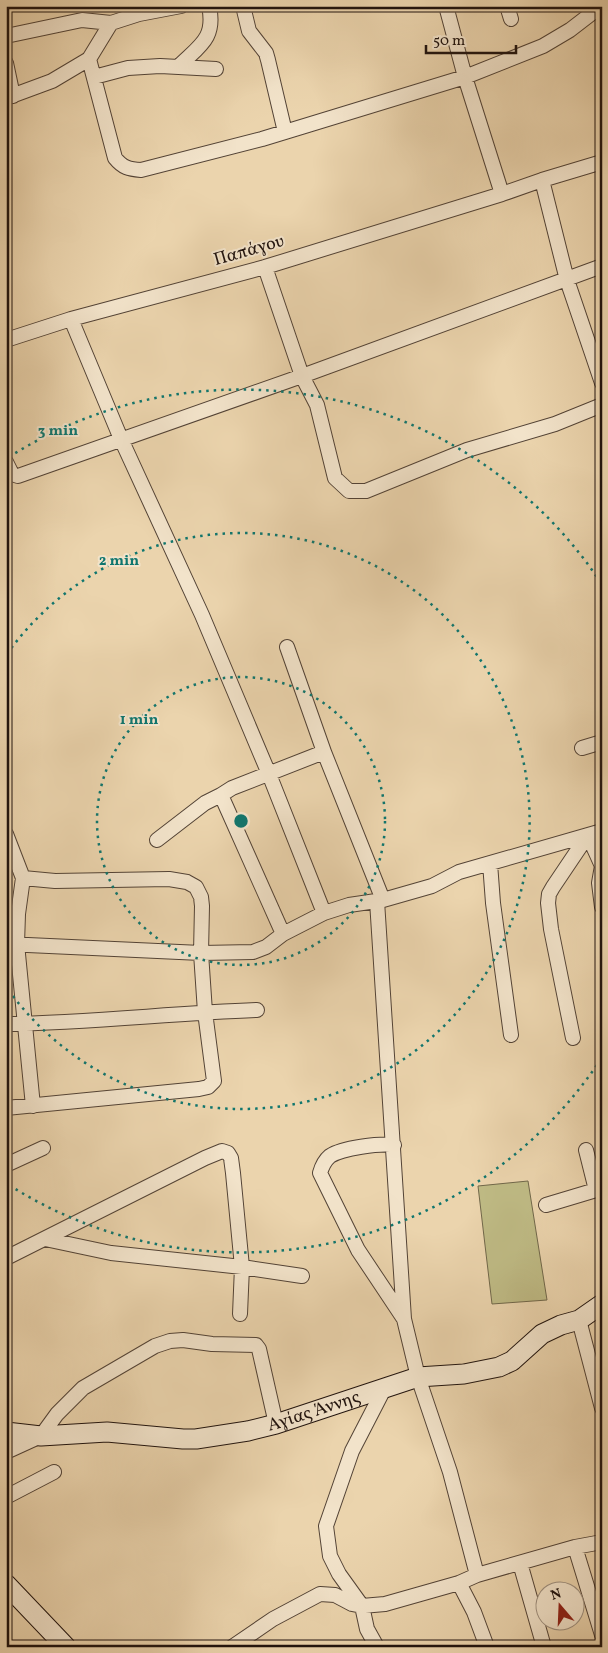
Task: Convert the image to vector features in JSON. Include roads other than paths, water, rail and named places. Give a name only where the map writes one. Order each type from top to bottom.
[{"type":"street","points":[[6,36],[82,20],[111,22],[138,14],[181,6]]},
{"type":"street","points":[[178,67],[202,43],[211,30],[209,6]]},
{"type":"street","points":[[243,6],[249,31],[266,53],[285,132]]},
{"type":"street","points":[[446,6],[465,77],[502,194]]},
{"type":"street","points":[[89,59],[116,158],[122,166],[141,170],[285,132],[465,77],[543,46],[570,30],[596,11]]},
{"type":"street","points":[[6,63],[10,97],[52,81],[89,59],[111,22]]},
{"type":"street","points":[[94,77],[128,68],[178,67],[216,69]]},
{"type":"street","name":"Παπάγου","points":[[6,340],[71,319],[265,267],[602,162]]},
{"type":"street","points":[[542,180],[567,280],[602,383]]},
{"type":"street","points":[[6,462],[12,474],[18,476],[302,376],[602,266]]},
{"type":"street","points":[[265,267],[302,376],[316,405],[335,478],[349,490],[366,491],[467,450],[555,424],[602,405]]},
{"type":"street","points":[[71,319],[121,439],[202,615],[269,774],[324,913]]},
{"type":"street","points":[[287,647],[380,901],[404,1319],[418,1377],[450,1472],[478,1575]]},
{"type":"street","points":[[582,748],[602,742]]},
{"type":"street","points":[[157,840],[205,803],[232,788],[324,752]]},
{"type":"street","points":[[221,795],[284,934]]},
{"type":"street","points":[[12,944],[201,952],[253,952],[266,947],[284,934],[324,913],[349,905],[380,901],[432,886],[458,872],[595,833]]},
{"type":"street","points":[[595,833],[602,866],[599,883],[602,907]]},
{"type":"street","points":[[573,1038],[551,929],[548,903],[549,894],[553,887],[595,833]]},
{"type":"street","points":[[6,834],[23,878],[12,944],[25,1024],[33,1106]]},
{"type":"street","points":[[490,862],[492,903],[511,1035]]},
{"type":"street","points":[[6,1108],[208,1087],[214,1081],[205,1012],[201,952],[202,906],[201,897],[196,887],[187,882],[169,879],[55,882],[23,878]]},
{"type":"street","points":[[6,1024],[257,1010]]},
{"type":"street","points":[[394,1145],[358,1147],[331,1156],[322,1164],[320,1173],[358,1250],[404,1319]]},
{"type":"street","points":[[6,1165],[44,1148]]},
{"type":"street","points":[[546,1205],[599,1189],[586,1150]]},
{"type":"street","points":[[6,1258],[222,1151],[228,1153],[231,1158],[242,1267],[240,1314]]},
{"type":"street","points":[[45,1239],[111,1253],[242,1267],[302,1276]]},
{"type":"street","name":"Αγίας Άννης","points":[[6,1432],[41,1436],[107,1432],[196,1439],[248,1431],[276,1424],[418,1377],[464,1374],[499,1367],[512,1361],[542,1334],[561,1325],[579,1320],[602,1304]]},
{"type":"street","points":[[579,1320],[602,1408]]},
{"type":"street","points":[[6,1452],[41,1436],[57,1414],[83,1388],[155,1346],[170,1340],[212,1344],[256,1345],[260,1349],[276,1424]]},
{"type":"street","points":[[377,1647],[367,1629],[362,1606],[338,1574],[330,1556],[326,1526],[352,1451],[385,1387]]},
{"type":"street","points":[[6,1496],[54,1472]]},
{"type":"street","points":[[232,1647],[273,1620],[320,1594],[335,1595],[352,1604],[362,1606],[402,1600],[478,1575],[575,1547],[602,1542]]},
{"type":"street","points":[[575,1547],[602,1635]]},
{"type":"street","points":[[520,1563],[544,1647]]},
{"type":"street","points":[[458,1583],[474,1612],[487,1647]]},
{"type":"street","points":[[6,1584],[66,1647]]}]
